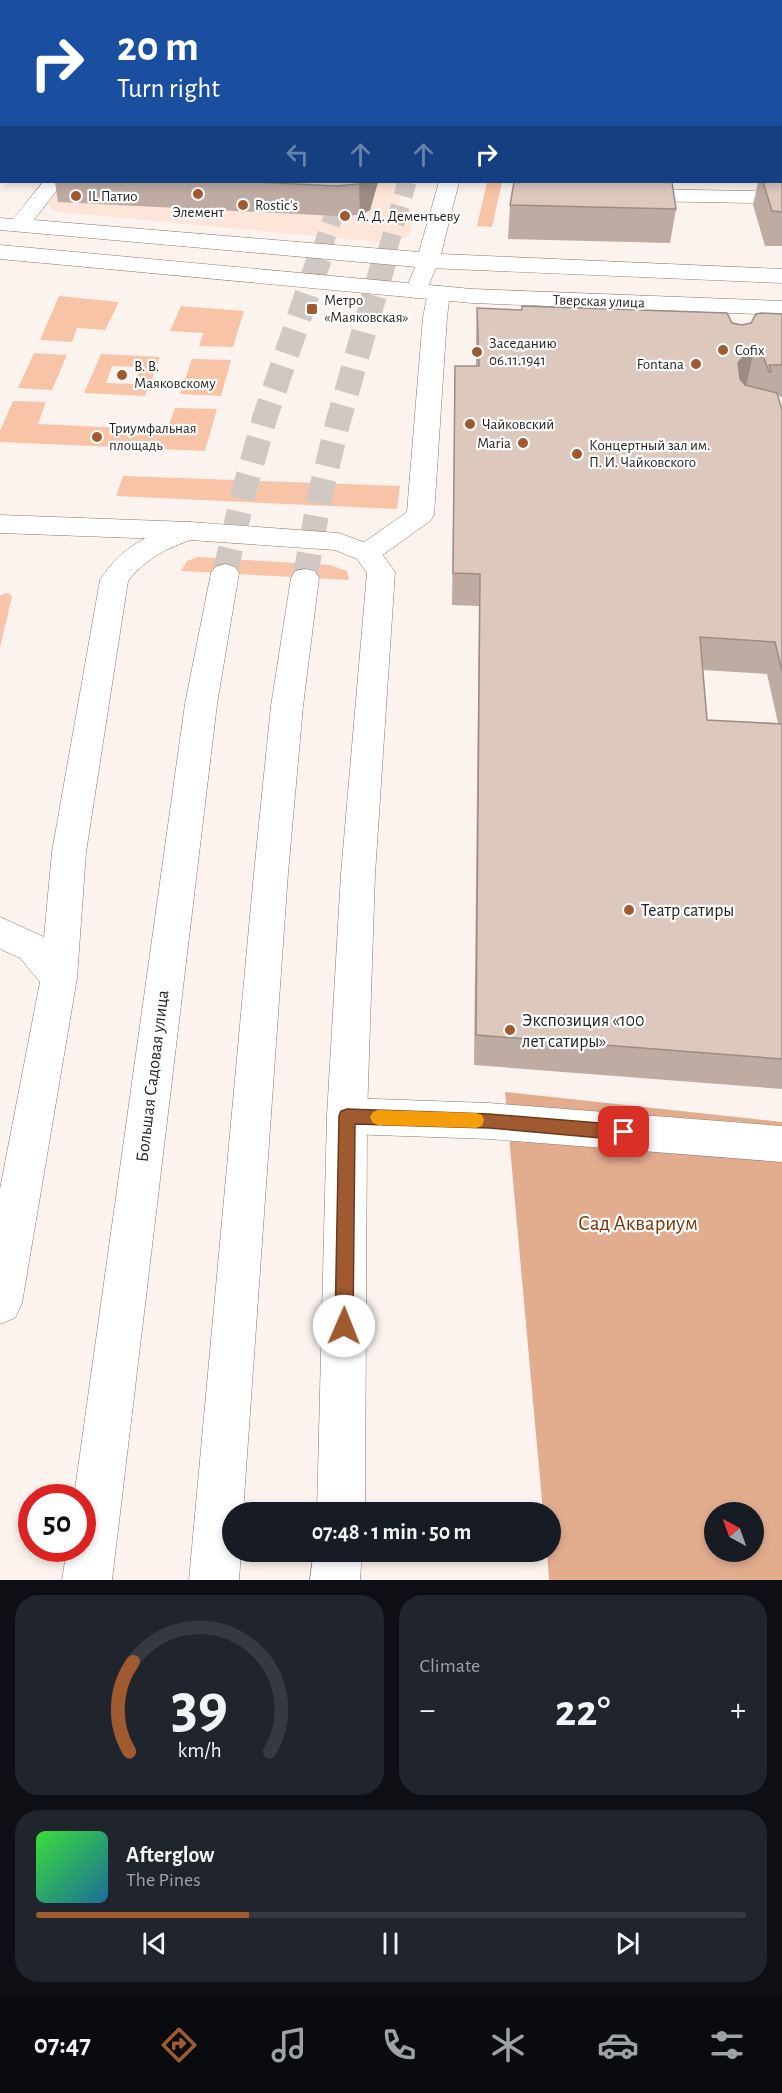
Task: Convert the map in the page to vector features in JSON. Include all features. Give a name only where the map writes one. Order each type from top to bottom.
[{"type":"main road","points":[[10,224],[51,183]]},
{"type":"main road","points":[[341,1502],[347,1116],[375,566],[420,515],[435,317],[428,292],[428,261],[450,183]]},
{"type":"main road","points":[[619,183],[620,189],[624,192],[638,195],[755,197],[770,192],[770,183]]},
{"type":"main road","points":[[10,224],[428,261]]},
{"type":"main road","points":[[0,252],[428,292]]},
{"type":"main road","name":"Тверская улица","points":[[428,261],[782,276]]},
{"type":"main road","name":"Тверская улица","points":[[428,292],[729,317],[782,308]]},
{"type":"main road","points":[[0,524],[190,531],[339,542],[375,566]]},
{"type":"main road","points":[[0,1303],[59,978],[69,852],[114,580],[126,564],[146,547],[190,531]]},
{"type":"main road","name":"Большая Садовая улица","points":[[87,1580],[201,704],[225,573]]},
{"type":"main road","points":[[214,1580],[272,861],[287,706],[305,578]]},
{"type":"main road","points":[[0,932],[33,948],[59,978]]},
{"type":"main road","points":[[347,1116],[489,1121],[782,1144]]},
{"type":"main road","points":[[335,1580],[337,1562]]},
{"type":"shaded area","points":[[62,183],[404,183],[395,218],[416,212],[409,235],[401,240],[380,242],[59,212],[51,209],[47,203]]},
{"type":"shaded area","points":[[487,183],[502,183],[492,227],[477,226]]},
{"type":"shaded area","points":[[59,296],[119,302],[105,330],[77,328],[72,342],[40,340]]},
{"type":"shaded area","points":[[181,306],[244,311],[233,347],[199,346],[203,333],[170,331]]},
{"type":"shaded area","points":[[34,353],[67,355],[52,390],[18,388]]},
{"type":"shaded area","points":[[101,354],[160,357],[145,396],[84,393]],"holes":[[[112,366],[141,367],[135,384],[106,383]]]},
{"type":"shaded area","points":[[192,359],[231,360],[221,396],[180,394]]},
{"type":"shaded area","points":[[13,401],[46,402],[38,424],[167,430],[175,408],[217,409],[205,451],[0,442],[0,431]]},
{"type":"shaded area","points":[[123,476],[400,486],[397,509],[116,496]]},
{"type":"shaded area","points":[[198,557],[330,565],[347,571],[349,580],[181,571],[187,561]]},
{"type":"shaded area","points":[[5,593],[12,597],[0,647],[0,596]]},
{"type":"green space","name":"Сад Аквариум","points":[[505,1092],[782,1122],[782,1580],[549,1580],[548,1562],[561,1562],[561,1502],[542,1502]]},
{"type":"building","points":[[275,183],[362,183],[336,186]]},
{"type":"building","points":[[514,183],[672,183],[676,209],[510,205]]},
{"type":"building","points":[[763,183],[782,183],[782,212],[772,211]]},
{"type":"building","points":[[522,306],[727,313],[732,323],[742,325],[751,323],[756,314],[782,314],[782,365],[769,365],[771,372],[769,372],[764,358],[753,355],[743,357],[738,363],[740,379],[745,385],[777,393],[782,410],[782,671],[775,642],[700,637],[707,720],[782,724],[782,1059],[476,1035],[480,574],[453,573],[455,366],[479,366],[477,308],[522,310]]},
{"type":"tunnel","points":[[321,252],[345,183]]},
{"type":"tunnel","points":[[387,252],[407,183]]},
{"type":"tunnel","points":[[225,573],[244,491],[265,417],[322,251]]},
{"type":"tunnel","points":[[305,578],[320,495],[338,422],[387,251]]},
{"type":"slow traffic","points":[[378,1117],[476,1120]]},
{"type":"place","name":"Элемент","points":[[198,194]]},
{"type":"place","name":"IL Патио","points":[[76,196]]},
{"type":"place","name":"Rostic's","points":[[243,205]]},
{"type":"place","name":"А. Д. Дементьеву","points":[[345,216]]},
{"type":"place","name":"Метро «Маяковская»","points":[[312,309]]},
{"type":"place","name":"Cofix","points":[[723,350]]},
{"type":"place","name":"Заседанию 06.11.1941","points":[[477,352]]},
{"type":"place","name":"Fontana","points":[[696,364]]},
{"type":"place","name":"В. В. Маяковскому","points":[[122,375]]},
{"type":"place","name":"Чайковский","points":[[470,424]]},
{"type":"place","name":"Триумфальная площадь","points":[[97,437]]},
{"type":"place","name":"Maria","points":[[523,443]]},
{"type":"place","name":"Концертный зал им. П. И. Чайковского","points":[[577,454]]},
{"type":"place","name":"Театр сатиры","points":[[629,910]]},
{"type":"place","name":"Экспозиция «100 лет сатиры»","points":[[510,1030]]},
{"type":"route","points":[[344,1326],[347,1116],[489,1121],[624,1132]]}]
